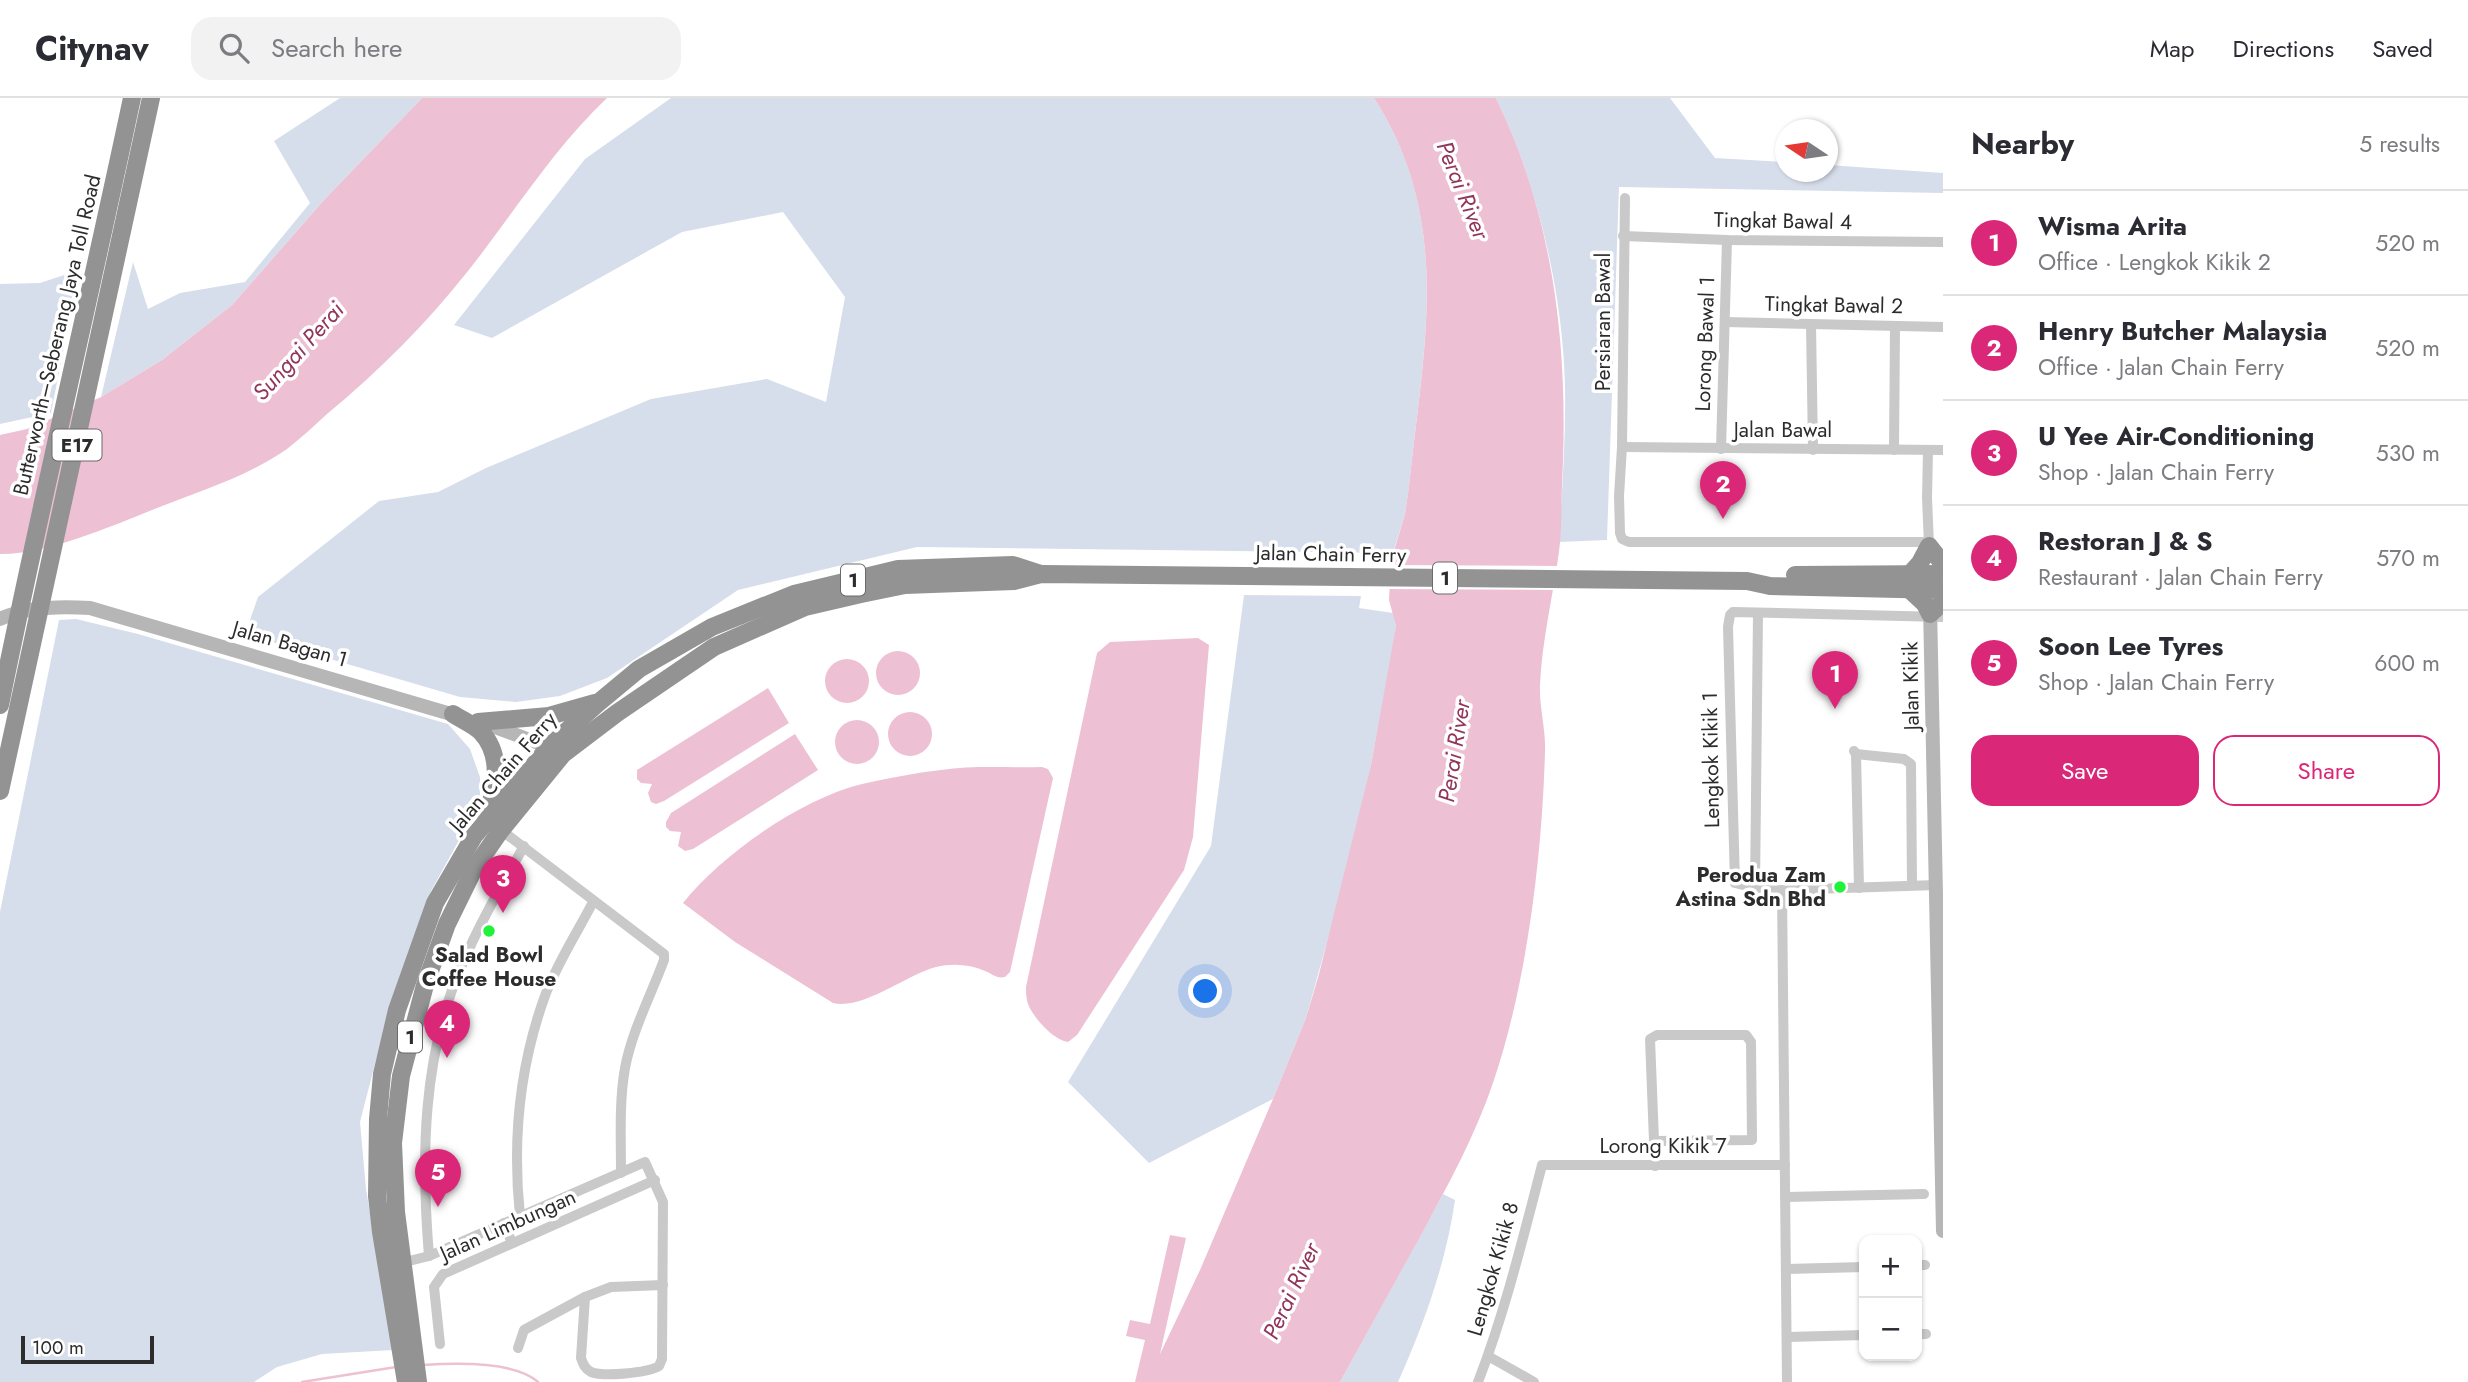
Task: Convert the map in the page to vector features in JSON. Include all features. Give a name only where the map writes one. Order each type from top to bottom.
[{"type":"highway","name":"Butterworth–Seberang Jaya Toll Road","points":[[0,705],[27,570],[88,309],[132,98]]},
{"type":"highway","name":"Butterworth–Seberang Jaya Toll Road","points":[[0,791],[151,98]]},
{"type":"highway","points":[[1929,544],[1937,594],[1925,604],[1910,582],[1929,544]]},
{"type":"highway","name":"Jalan Chain Ferry","points":[[396,1265],[381,1232],[377,1185],[382,1074],[397,1010],[435,902],[474,836],[598,703],[639,669],[712,627],[794,594],[898,569],[1013,565],[1041,574]]},
{"type":"highway","name":"Jalan Chain Ferry","points":[[406,1382],[396,1265],[393,1143],[406,1051],[425,985],[447,925],[474,869],[557,750],[714,647],[805,607],[905,585],[1014,581],[1041,574],[1747,581],[1768,575],[1910,582],[1937,594]]},
{"type":"highway","points":[[478,722],[549,716],[598,703]]},
{"type":"highway","points":[[453,714],[480,731],[494,758],[493,800],[474,836]]},
{"type":"highway","name":"Jalan Chain Ferry","points":[[400,1303],[418,1382]]},
{"type":"street","name":"Persiaran Bawal","points":[[1622,447],[1625,198]]},
{"type":"street","name":"Tingkat Bawal 4","points":[[1623,236],[1943,242]]},
{"type":"street","name":"Lorong Bawal 1","points":[[1721,449],[1727,240]]},
{"type":"street","name":"Tingkat Bawal 2","points":[[1725,322],[1943,327]]},
{"type":"street","points":[[1811,324],[1813,450]]},
{"type":"street","points":[[1894,450],[1895,326]]},
{"type":"street","name":"Jalan Bawal","points":[[1622,447],[1943,450]]},
{"type":"street","points":[[1622,447],[1620,533],[1622,539],[1629,542],[1929,544],[1928,451]]},
{"type":"street","points":[[1758,613],[1937,594]]},
{"type":"street","name":"Jalan Kikik","points":[[1937,594],[1943,1231]]},
{"type":"street","name":"Jalan Bagan 1","points":[[0,619],[43,608],[90,608],[453,714],[557,750]]},
{"type":"street","name":"Lengkok Kikik 1","points":[[1733,612],[1758,613],[1755,888],[1740,886],[1734,881],[1728,627],[1733,612]]},
{"type":"street","name":"Jalan Kikik","points":[[1859,888],[1855,752],[1904,759],[1911,764],[1912,885]]},
{"type":"street","points":[[501,830],[664,954],[625,1068],[621,1114],[621,1173]]},
{"type":"street","points":[[429,1255],[425,1140],[431,1077],[442,1025],[461,966],[499,889],[524,846]]},
{"type":"street","points":[[1755,888],[1782,890],[1940,885]]},
{"type":"street","points":[[1782,890],[1787,1382]]},
{"type":"street","points":[[520,1216],[515,1172],[522,1080],[546,992],[593,902]]},
{"type":"street","points":[[1655,1141],[1752,1140],[1751,1042],[1746,1035],[1657,1035],[1650,1039],[1655,1166]]},
{"type":"street","name":"Jalan Limbungan","points":[[396,1265],[429,1255],[645,1162],[654,1180],[443,1273],[434,1287],[440,1344]]},
{"type":"street","name":"Lorong Kikik 7","points":[[1542,1165],[1785,1165]]},
{"type":"street","name":"Lengkok Kikik 8","points":[[1478,1382],[1488,1356],[1542,1165]]},
{"type":"street","points":[[585,1297],[581,1358],[584,1367],[593,1373],[639,1374],[659,1366],[662,1359],[663,1202],[654,1180]]},
{"type":"street","points":[[1785,1197],[1924,1194]]},
{"type":"street","points":[[504,1223],[512,1243]]},
{"type":"street","points":[[1786,1269],[1859,1267]]},
{"type":"street","points":[[518,1349],[524,1330],[585,1297],[621,1285],[663,1285]]},
{"type":"street","points":[[1787,1337],[1859,1335]]},
{"type":"street","points":[[1488,1356],[1534,1382]]},
{"type":"shaded area","points":[[340,98],[422,98],[324,200],[232,305],[162,360],[101,397],[133,262],[148,309],[180,293],[245,282],[310,203],[274,141]]},
{"type":"shaded area","points":[[671,98],[1374,98],[1399,144],[1415,191],[1424,239],[1427,287],[1421,385],[1409,486],[1405,514],[1393,553],[917,547],[738,590],[607,678],[560,696],[516,702],[460,697],[245,634],[258,597],[379,501],[438,492],[486,468],[651,399],[767,379],[826,402],[845,297],[783,212],[682,232],[492,338],[454,325],[585,159]]},
{"type":"shaded area","points":[[1496,98],[1670,98],[1715,158],[1775,161],[1775,182],[1838,182],[1838,166],[1943,173],[1943,193],[1619,187],[1607,540],[1559,542],[1565,387],[1559,314],[1545,239],[1511,131]]},
{"type":"shaded area","points":[[79,270],[51,413],[0,424],[0,284],[40,283]]},
{"type":"shaded area","points":[[1244,595],[1361,596],[1359,608],[1393,613],[1395,637],[1371,765],[1348,866],[1306,1018],[1273,1099],[1149,1163],[1068,1082],[1211,846]]},
{"type":"shaded area","points":[[76,619],[138,634],[448,724],[470,749],[480,777],[480,802],[431,891],[376,1060],[360,1122],[366,1189],[393,1350],[322,1354],[277,1367],[254,1382],[0,1382],[0,912],[59,620]]},
{"type":"shaded area","points":[[1443,1194],[1455,1200],[1446,1247],[1425,1316],[1398,1382],[1340,1382]]},
{"type":"water","name":"Sungai Perai","points":[[422,98],[607,98],[551,160],[436,310],[383,364],[287,449],[239,476],[97,532],[36,550],[0,554],[0,435],[27,429],[101,397],[162,360],[232,305],[324,200]]},
{"type":"water","name":"Perai River","points":[[1374,98],[1496,98],[1532,191],[1554,287],[1563,385],[1561,527],[1541,668],[1540,693],[1545,743],[1543,792],[1536,877],[1524,962],[1505,1044],[1478,1122],[1441,1198],[1340,1382],[1135,1382],[1145,1340],[1126,1336],[1130,1320],[1150,1324],[1170,1235],[1186,1238],[1160,1354],[1200,1270],[1306,1018],[1371,765],[1396,626],[1389,600],[1391,561],[1405,514],[1409,486],[1421,385],[1427,288],[1424,239],[1415,192],[1399,145]]},
{"type":"water","points":[[1198,638],[1209,645],[1193,837],[1184,870],[1077,1035],[1068,1042],[1050,1033],[1034,1015],[1027,1002],[1026,987],[1097,653],[1110,642]]},
{"type":"water","points":[[898,651],[914,657],[920,673],[914,689],[898,695],[882,689],[876,673],[882,657]]},
{"type":"water","points":[[847,659],[863,665],[869,681],[863,697],[847,703],[831,697],[825,681],[831,665]]},
{"type":"water","points":[[768,688],[789,723],[664,801],[656,804],[651,802],[648,793],[652,784],[641,783],[637,779],[637,770]]},
{"type":"water","points":[[910,712],[925,719],[932,734],[925,749],[910,756],[895,749],[888,734],[895,719]]},
{"type":"water","points":[[857,720],[872,727],[879,742],[872,757],[857,764],[842,757],[835,742],[842,727]]},
{"type":"water","points":[[795,734],[818,770],[693,849],[685,851],[678,846],[681,832],[670,831],[666,827],[671,813]]},
{"type":"water","points":[[953,768],[1048,769],[1053,778],[1010,972],[1005,977],[997,977],[967,966],[942,966],[924,971],[871,997],[845,1004],[833,1003],[735,942],[683,903],[719,866],[764,831],[789,815],[838,791],[892,778]]},
{"type":"pier","points":[[1387,565],[1560,566],[1555,590],[1385,589]]},
{"type":"waterway","points":[[423,1365],[467,1364],[500,1367],[528,1375],[538,1382]]},
{"type":"waterway","points":[[302,1382],[396,1367]]},
{"type":"place","name":"Henry Butcher Malaysia","points":[[1723,519]]},
{"type":"place","name":"Wisma Arita","points":[[1835,709]]},
{"type":"place","name":"Perodua Zam Astina Sdn Bhd","points":[[1840,887]]},
{"type":"place","name":"U Yee Air-Conditioning","points":[[503,913]]},
{"type":"place","name":"Salad Bowl Coffee House","points":[[489,931]]},
{"type":"place","name":"Restoran J & S","points":[[447,1058]]},
{"type":"place","name":"Soon Lee Tyres","points":[[438,1207]]}]
